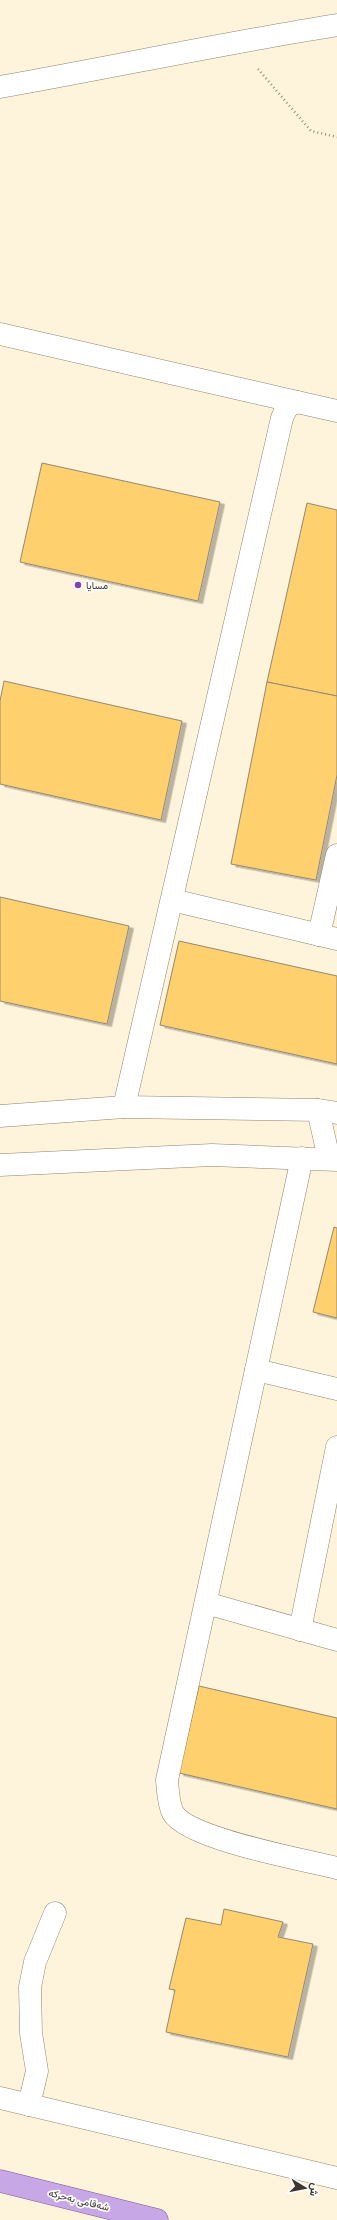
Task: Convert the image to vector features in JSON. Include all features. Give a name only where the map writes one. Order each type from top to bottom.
[{"type":"main road","name":"شەقامی بەحرکە","points":[[0,2181],[157,2220]]},
{"type":"street","points":[[0,87],[138,62],[234,41],[337,25]]},
{"type":"street","points":[[0,334],[337,411]]},
{"type":"street","points":[[124,1107],[282,418],[287,408],[297,402]]},
{"type":"street","points":[[172,900],[328,937],[337,855]]},
{"type":"street","points":[[0,1116],[124,1107],[327,1112],[333,1160],[212,1155],[0,1166]]},
{"type":"street","points":[[302,1158],[167,1780],[168,1798],[174,1814],[186,1824],[211,1837],[337,1868]]},
{"type":"street","points":[[256,1370],[337,1389]]},
{"type":"street","points":[[300,1630],[337,1447]]},
{"type":"street","points":[[206,1603],[337,1640]]},
{"type":"street","points":[[29,2105],[37,2071],[31,2033],[30,1987],[35,1962],[54,1913]]},
{"type":"street","points":[[0,2098],[337,2178]]},
{"type":"path","points":[[234,41],[311,131],[337,137]]},
{"type":"building","points":[[42,463],[220,502],[198,601],[20,562]]},
{"type":"building","points":[[307,503],[337,510],[337,696],[267,682]]},
{"type":"building","points":[[4,681],[182,721],[161,820],[0,784],[0,701]]},
{"type":"building","points":[[267,682],[337,696],[337,775],[316,880],[231,864]]},
{"type":"building","points":[[0,897],[129,926],[107,1024],[0,1001]]},
{"type":"building","points":[[179,941],[337,976],[337,1064],[160,1025]]},
{"type":"building","points":[[334,1227],[337,1228],[337,1318],[313,1312]]},
{"type":"building","points":[[199,1686],[337,1718],[337,1809],[179,1773]]},
{"type":"building","points":[[224,1909],[283,1922],[278,1937],[313,1944],[288,2057],[166,2032],[175,1990],[169,1989],[186,1918],[221,1925]]},
{"type":"place","name":"مسايا","points":[[78,585]]}]
